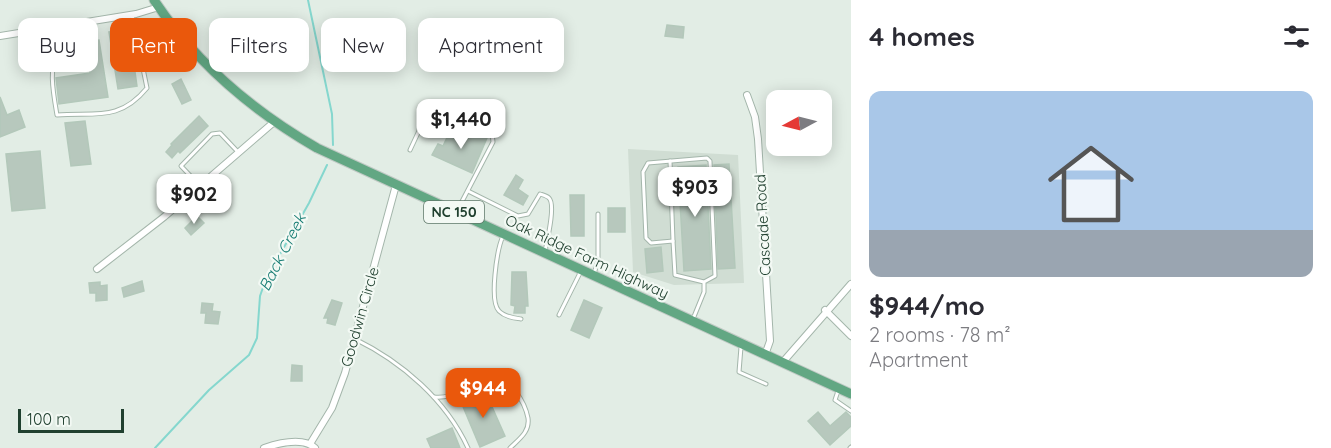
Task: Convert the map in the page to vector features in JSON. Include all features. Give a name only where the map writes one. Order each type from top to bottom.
[{"type":"main road","name":"Oak Ridge Farm Highway","points":[[157,3],[194,51],[274,122],[317,148],[851,394]]},
{"type":"street","points":[[98,19],[132,14],[157,3]]},
{"type":"street","points":[[0,36],[18,33]]},
{"type":"street","name":"Cascade Road","points":[[747,95],[755,117],[759,149],[770,341],[765,355]]},
{"type":"street","points":[[97,269],[200,186],[274,122]]},
{"type":"street","name":"Goodwin Circle","points":[[264,448],[298,441],[313,446],[332,408],[355,339],[396,185]]},
{"type":"street","points":[[782,363],[825,310],[851,284]]},
{"type":"street","points":[[825,310],[851,336]]},
{"type":"lane","points":[[52,72],[51,82],[57,115],[92,112],[107,115],[125,108],[147,88],[132,14]]},
{"type":"lane","points":[[410,150],[424,118],[432,116],[492,133],[493,142],[457,213]]},
{"type":"lane","points":[[200,186],[181,166],[212,134],[220,134],[238,152]]},
{"type":"lane","points":[[670,161],[675,275],[704,282],[715,276],[710,161],[707,158],[670,161],[648,163],[643,172],[646,238],[651,243],[672,241]]},
{"type":"lane","points":[[468,191],[518,216],[528,214],[540,194],[549,198],[552,203],[544,253]]},
{"type":"lane","points":[[593,276],[598,260],[598,214]]},
{"type":"lane","points":[[504,235],[499,246],[496,269],[496,305],[503,314],[521,320]]},
{"type":"lane","points":[[560,315],[581,270]]},
{"type":"lane","points":[[692,321],[704,292],[704,282]]},
{"type":"lane","points":[[355,339],[392,358],[457,424],[468,448]]},
{"type":"lane","points":[[742,344],[738,372],[766,384]]},
{"type":"lane","points":[[432,397],[452,396],[483,381],[511,386],[526,408],[528,420],[525,433],[510,448]]},
{"type":"lane","points":[[839,388],[835,400],[851,411]]},
{"type":"shaded area","points":[[628,149],[738,155],[744,283],[674,285],[633,272]]},
{"type":"building","points":[[667,25],[684,27],[683,38],[665,36]]},
{"type":"building","points":[[98,40],[108,97],[59,104],[56,78],[98,72]]},
{"type":"building","points":[[115,72],[135,72],[137,86],[118,89]]},
{"type":"building","points":[[181,79],[191,100],[182,104],[172,84]]},
{"type":"building","points":[[0,97],[7,115],[19,110],[25,127],[0,137]]},
{"type":"building","points":[[199,116],[208,126],[172,158],[166,152],[171,144]]},
{"type":"building","points":[[85,121],[91,164],[71,166],[65,123]]},
{"type":"building","points":[[451,129],[464,135],[467,130],[487,138],[472,173],[432,155],[438,144],[443,146]]},
{"type":"building","points":[[40,151],[45,208],[12,211],[6,154]]},
{"type":"building","points":[[729,164],[735,268],[718,269],[714,165]]},
{"type":"building","points":[[706,165],[711,269],[684,271],[678,167]]},
{"type":"building","points":[[516,175],[523,180],[518,189],[528,196],[523,205],[504,195]]},
{"type":"building","points":[[570,195],[584,195],[584,236],[571,236]]},
{"type":"building","points":[[608,208],[625,208],[625,232],[608,232]]},
{"type":"building","points":[[197,216],[204,223],[191,235],[185,228]]},
{"type":"building","points":[[661,247],[663,271],[647,273],[645,249]]},
{"type":"building","points":[[512,272],[526,272],[528,306],[525,306],[525,313],[514,313],[515,306],[511,305]]},
{"type":"building","points":[[142,281],[144,291],[124,297],[122,288]]},
{"type":"building","points":[[100,282],[100,286],[107,285],[107,300],[96,301],[96,293],[90,293],[89,283]]},
{"type":"building","points":[[332,300],[342,303],[335,325],[327,323],[328,318],[324,318]]},
{"type":"building","points":[[584,300],[602,308],[589,338],[571,330]]},
{"type":"building","points":[[202,303],[213,304],[212,311],[220,312],[218,324],[205,323],[206,313],[201,313]]},
{"type":"building","points":[[292,365],[302,366],[302,381],[291,381]]},
{"type":"building","points":[[485,391],[505,436],[480,447],[461,402]]},
{"type":"building","points":[[818,412],[830,426],[846,412],[851,417],[851,426],[830,445],[808,421]]},
{"type":"building","points":[[452,428],[460,448],[431,448],[427,439]]},
{"type":"waterway","name":"Back Creek","points":[[308,0],[332,114],[333,145]]},
{"type":"waterway","name":"Back Creek","points":[[155,448],[209,390],[249,355],[257,338],[260,296],[266,279],[309,203],[327,165]]}]
